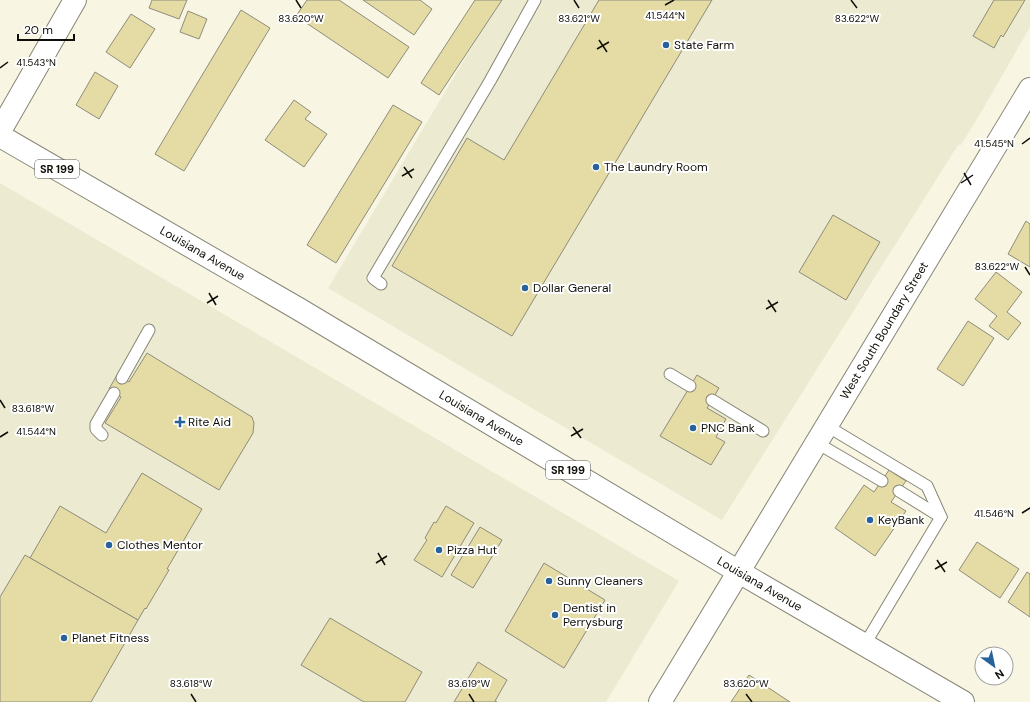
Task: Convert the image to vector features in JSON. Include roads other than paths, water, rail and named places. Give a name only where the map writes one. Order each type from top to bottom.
[{"type":"main road","points":[[0,131],[75,0]]},
{"type":"main road","name":"West South Boundary Street","points":[[660,702],[1030,89]]},
{"type":"main road","name":"Louisiana Avenue","points":[[0,136],[296,308],[739,572],[963,702]]},
{"type":"lane","points":[[381,284],[373,278],[490,81],[535,0]]},
{"type":"lane","points":[[122,378],[149,330]]},
{"type":"lane","points":[[670,374],[690,386]]},
{"type":"lane","points":[[102,435],[96,429],[96,424],[114,393]]},
{"type":"lane","points":[[712,400],[763,431]]},
{"type":"lane","points":[[822,435],[882,481]]},
{"type":"lane","points":[[822,435],[927,486],[941,517]]},
{"type":"lane","points":[[899,491],[941,517]]},
{"type":"lane","points":[[865,644],[941,517]]},
{"type":"place","name":"State Farm","points":[[666,45]]},
{"type":"place","name":"The Laundry Room","points":[[596,167]]},
{"type":"place","name":"Dollar General","points":[[525,288]]},
{"type":"place","name":"Rite Aid","points":[[180,422]]},
{"type":"place","name":"PNC Bank","points":[[693,428]]},
{"type":"place","name":"KeyBank","points":[[870,520]]},
{"type":"place","name":"Clothes Mentor","points":[[109,545]]},
{"type":"place","name":"Pizza Hut","points":[[439,550]]},
{"type":"place","name":"Sunny Cleaners","points":[[549,581]]},
{"type":"place","name":"Dentist in Perrysburg","points":[[555,615]]},
{"type":"place","name":"Planet Fitness","points":[[64,638]]}]
